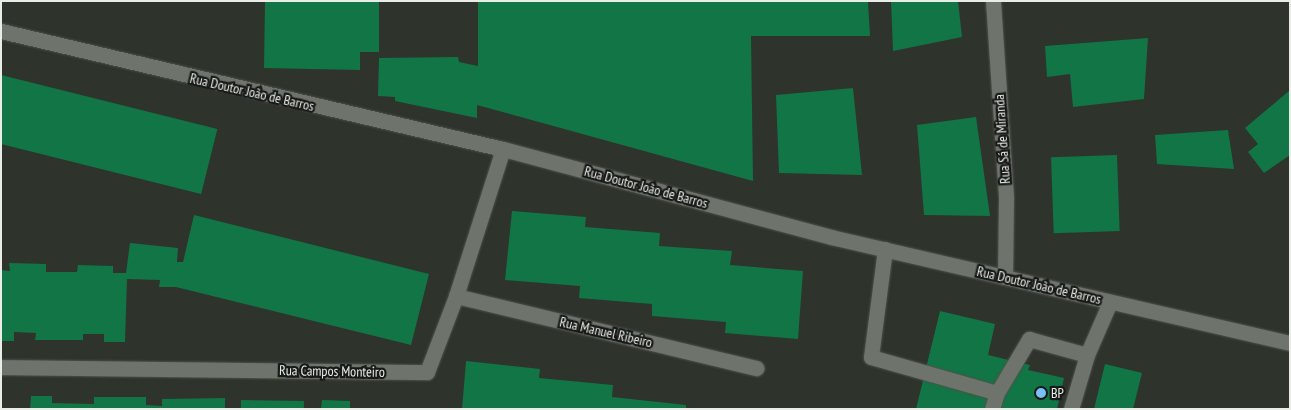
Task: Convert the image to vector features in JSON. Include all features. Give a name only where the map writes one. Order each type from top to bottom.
[{"type":"street","name":"Rua Sá de Miranda","points":[[993,1],[1006,199],[1005,276]]},
{"type":"street","name":"Rua Doutor João de Barros","points":[[1,31],[503,149],[885,249],[1290,343]]},
{"type":"street","name":"Rua Campos Monteiro","points":[[1,367],[427,372],[456,296],[503,149]]},
{"type":"street","points":[[885,249],[871,357],[996,393]]},
{"type":"street","name":"Rua Manuel Ribeiro","points":[[456,296],[756,368]]},
{"type":"street","points":[[1071,409],[1086,354],[1110,302]]},
{"type":"street","points":[[992,409],[996,393],[1028,338],[1086,354]]},
{"type":"building","points":[[265,1],[379,1],[379,52],[360,52],[360,70],[264,68]]},
{"type":"building","points":[[478,1],[868,1],[870,36],[751,36],[753,181],[477,105],[477,118],[395,101],[395,97],[378,96],[379,58],[458,57],[459,62],[478,66]]},
{"type":"building","points":[[891,1],[958,1],[962,37],[893,51]]},
{"type":"building","points":[[1148,38],[1144,99],[1073,107],[1070,74],[1047,77],[1045,46]]},
{"type":"building","points":[[1,75],[217,129],[201,194],[1,144]]},
{"type":"building","points":[[853,88],[862,175],[779,173],[776,95]]},
{"type":"building","points":[[1290,90],[1290,155],[1264,173],[1248,152],[1258,144],[1245,128]]},
{"type":"building","points":[[976,117],[990,216],[924,215],[917,125]]},
{"type":"building","points":[[1228,130],[1234,169],[1157,164],[1155,135]]},
{"type":"building","points":[[1117,155],[1120,231],[1054,233],[1051,157]]},
{"type":"building","points":[[512,211],[586,217],[585,227],[660,233],[659,246],[732,251],[730,265],[803,271],[798,339],[725,333],[726,322],[652,316],[652,304],[579,298],[580,286],[505,280]]},
{"type":"building","points":[[194,215],[429,274],[411,345],[176,287],[159,287],[160,280],[127,279],[125,342],[104,342],[104,334],[83,334],[83,340],[35,340],[36,333],[14,332],[14,341],[1,341],[1,270],[10,271],[9,263],[46,264],[46,272],[77,272],[78,265],[113,266],[113,273],[126,273],[130,243],[178,248],[177,262],[183,262]]},
{"type":"building","points":[[940,311],[995,324],[988,355],[1030,365],[1028,370],[1064,378],[1057,409],[916,409]]},
{"type":"building","points":[[466,361],[540,369],[539,378],[613,385],[612,397],[686,405],[686,409],[462,409]]},
{"type":"building","points":[[1105,364],[1142,373],[1133,409],[1094,409]]},
{"type":"building","points":[[31,396],[52,396],[52,403],[94,404],[94,397],[146,397],[146,405],[162,406],[162,399],[225,398],[225,409],[30,409]]},
{"type":"building","points":[[241,400],[304,401],[304,409],[241,409]]},
{"type":"building","points":[[322,400],[350,401],[350,409],[321,409]]},
{"type":"place","name":"BP","points":[[1041,393]]}]
